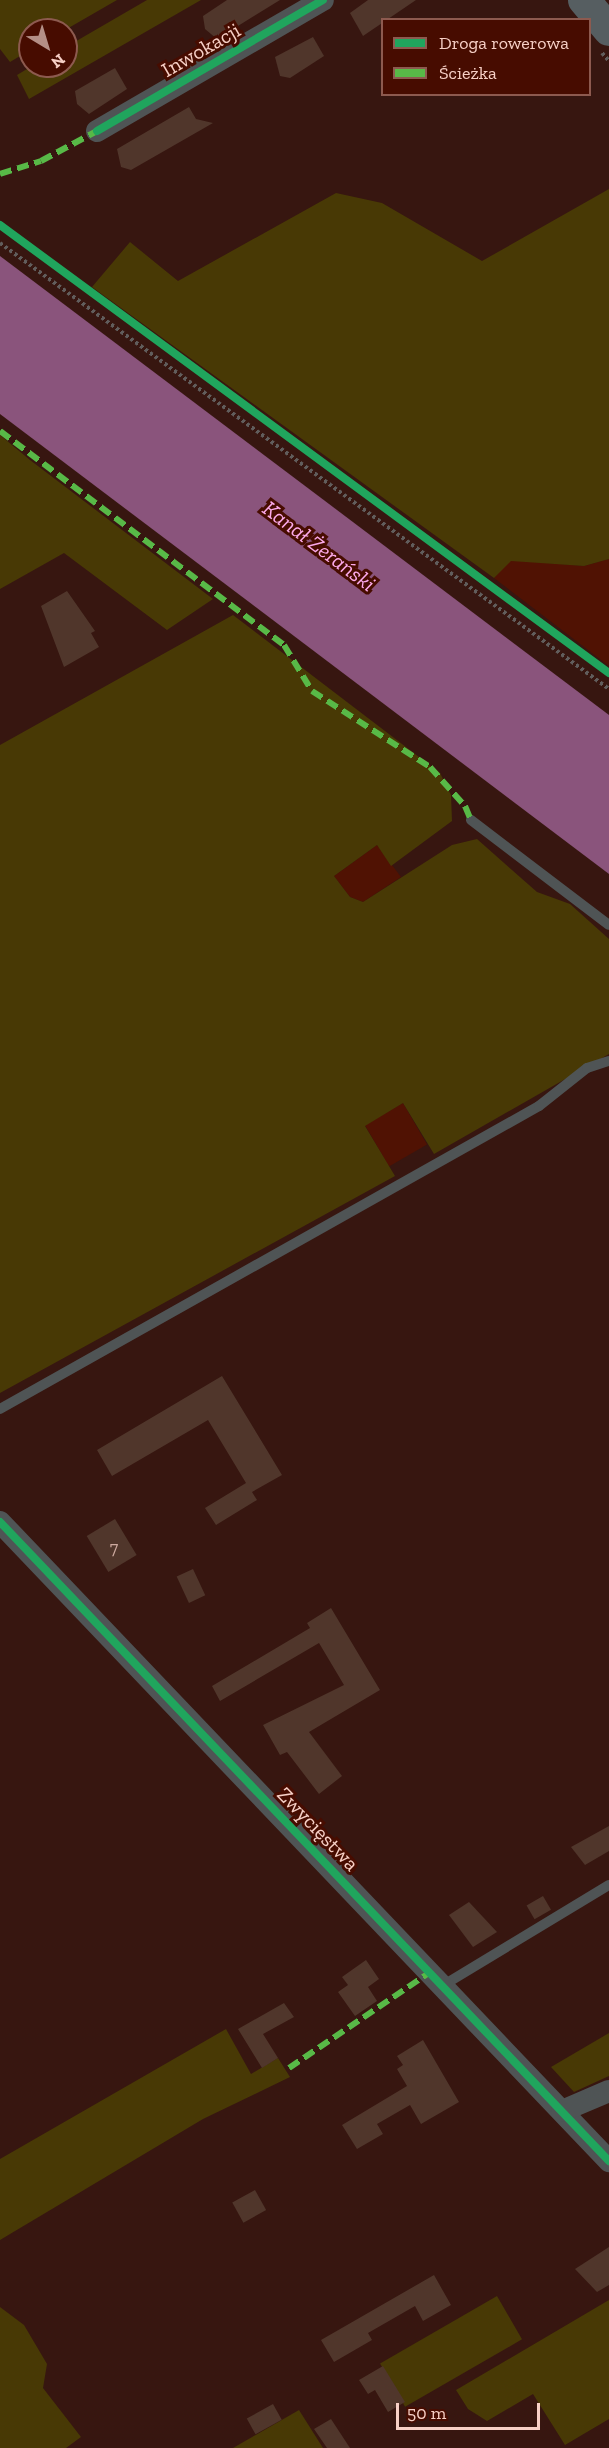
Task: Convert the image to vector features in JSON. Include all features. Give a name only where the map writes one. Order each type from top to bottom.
[{"type":"main road","points":[[584,0],[609,30]]},
{"type":"street","name":"Inwokacji","points":[[97,131],[323,0]]},
{"type":"street","name":"Zwycięstwa","points":[[0,1522],[609,2161]]},
{"type":"street","points":[[562,2111],[609,2091]]},
{"type":"lane","points":[[471,820],[609,925]]},
{"type":"lane","points":[[0,1408],[539,1106],[587,1068],[609,1061]]},
{"type":"lane","points":[[442,1986],[609,1885]]},
{"type":"path","points":[[0,243],[609,689]]},
{"type":"shaded area","points":[[0,0],[117,0],[78,22],[78,18],[18,18],[18,57],[10,62],[0,49]]},
{"type":"shaded area","points":[[147,0],[201,0],[78,71],[78,40]]},
{"type":"shaded area","points":[[18,78],[65,78],[29,99]]},
{"type":"shaded area","points":[[609,189],[609,559],[584,566],[511,561],[494,578],[92,287],[130,242],[178,281],[336,193],[382,203],[482,261]]},
{"type":"shaded area","points":[[0,435],[213,599],[167,630],[64,553],[0,589]]},
{"type":"shaded area","points":[[609,559],[609,666],[494,578],[510,560],[584,566]]},
{"type":"shaded area","points":[[233,615],[440,773],[451,795],[452,821],[391,866],[377,845],[334,876],[350,897],[363,902],[452,845],[477,839],[537,892],[570,904],[609,939],[609,1054],[434,1154],[403,1103],[365,1126],[395,1176],[0,1393],[0,745]]},
{"type":"shaded area","points":[[377,845],[401,877],[363,902],[350,897],[334,876]]},
{"type":"shaded area","points":[[403,1103],[427,1145],[389,1167],[365,1125]]},
{"type":"shaded area","points":[[226,2029],[251,2074],[278,2058],[290,2077],[203,2119],[0,2240],[0,2159]]},
{"type":"shaded area","points":[[609,2033],[609,2076],[574,2092],[551,2067]]},
{"type":"shaded area","points":[[497,2296],[522,2339],[405,2407],[380,2364]]},
{"type":"shaded area","points":[[609,2300],[609,2419],[565,2445],[533,2394],[487,2421],[468,2409],[456,2390]]},
{"type":"shaded area","points":[[0,2307],[24,2325],[47,2364],[43,2388],[81,2437],[66,2448],[0,2448]]},
{"type":"shaded area","points":[[299,2410],[323,2448],[233,2448]]},
{"type":"water","name":"Kanał Żerański","points":[[0,256],[609,715],[609,874],[0,414]]},
{"type":"building","points":[[227,0],[280,0],[217,39],[205,29],[203,16]]},
{"type":"building","points":[[368,0],[416,0],[390,18],[381,18],[381,24],[363,36],[350,13]]},
{"type":"building","points":[[313,37],[324,56],[290,78],[280,76],[275,57]]},
{"type":"building","points":[[115,68],[127,89],[89,114],[77,104],[75,91]]},
{"type":"building","points":[[189,107],[196,119],[213,123],[131,170],[121,167],[117,149]]},
{"type":"building","points":[[67,591],[95,631],[91,633],[99,647],[64,667],[41,606]]},
{"type":"building","points":[[222,1376],[282,1475],[252,1492],[257,1500],[216,1525],[205,1508],[246,1483],[208,1420],[112,1476],[97,1450]]},
{"type":"building","points":[[115,1519],[137,1555],[108,1572],[87,1536]]},
{"type":"building","points":[[193,1569],[205,1595],[189,1603],[177,1577]]},
{"type":"building","points":[[331,1608],[380,1690],[309,1732],[342,1776],[319,1794],[287,1752],[280,1755],[263,1725],[344,1685],[319,1643],[220,1701],[212,1686],[310,1628],[307,1623]]},
{"type":"building","points":[[609,1826],[609,1851],[585,1865],[571,1847]]},
{"type":"building","points":[[543,1896],[551,1910],[535,1919],[527,1905]]},
{"type":"building","points":[[469,1902],[497,1932],[473,1947],[449,1915]]},
{"type":"building","points":[[366,1960],[379,1979],[368,1987],[377,2001],[355,2016],[338,1992],[348,1985],[342,1977]]},
{"type":"building","points":[[284,2003],[294,2017],[263,2034],[278,2058],[262,2068],[238,2029]]},
{"type":"building","points":[[423,2040],[459,2102],[421,2124],[410,2105],[377,2124],[383,2134],[357,2149],[342,2125],[407,2086],[397,2069],[403,2065],[397,2056]]},
{"type":"building","points":[[255,2190],[266,2210],[243,2223],[232,2203]]},
{"type":"building","points":[[609,2247],[609,2285],[597,2292],[575,2269]]},
{"type":"building","points":[[434,2275],[451,2305],[423,2321],[415,2306],[368,2333],[372,2340],[334,2362],[321,2340]]},
{"type":"building","points":[[383,2366],[405,2402],[388,2412],[375,2390],[368,2394],[359,2380]]},
{"type":"building","points":[[273,2404],[282,2420],[255,2434],[247,2419]]},
{"type":"building","points":[[331,2419],[350,2448],[327,2448],[314,2429]]},
{"type":"marked path","points":[[0,174],[41,161],[97,131]]},
{"type":"marked path","points":[[0,431],[284,645],[312,691],[430,767],[465,806],[471,820]]},
{"type":"marked path","points":[[289,2068],[430,1972]]},
{"type":"cycle path","points":[[97,131],[323,0]]},
{"type":"cycle path","points":[[0,225],[609,673]]},
{"type":"cycle path","points":[[0,1522],[609,2161]]}]
